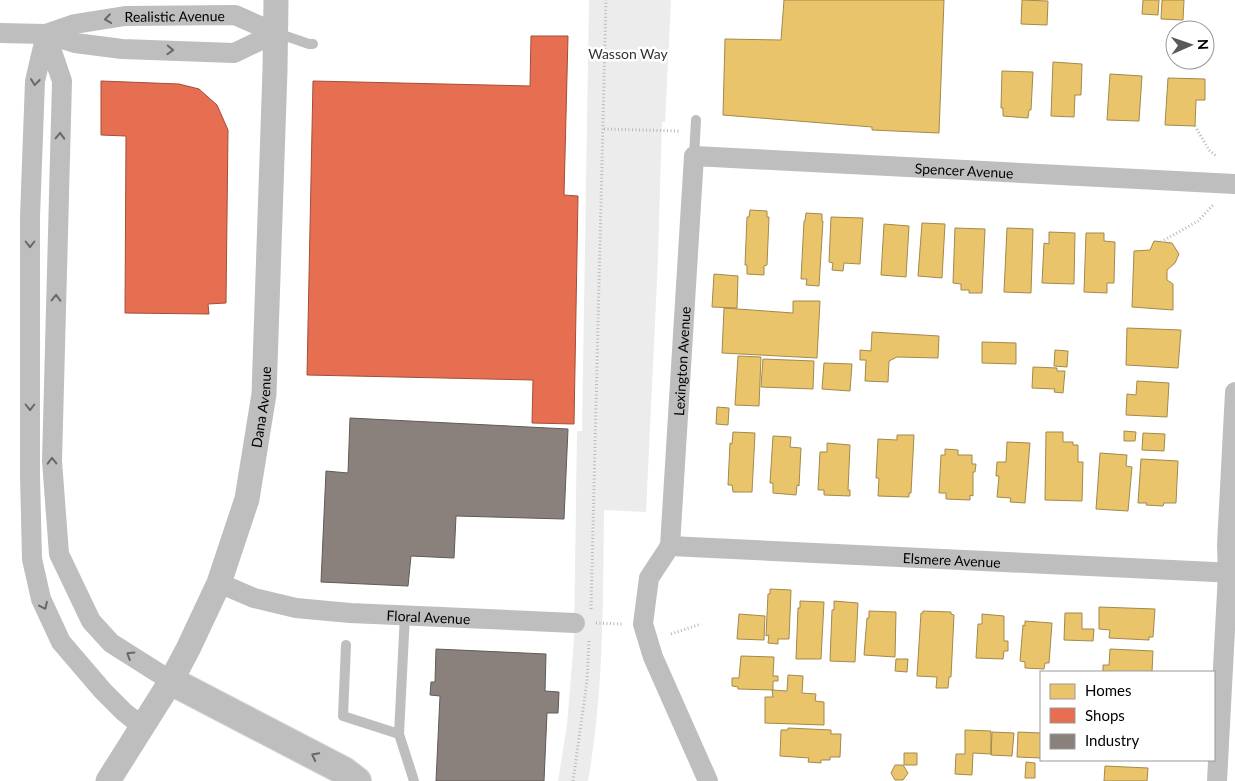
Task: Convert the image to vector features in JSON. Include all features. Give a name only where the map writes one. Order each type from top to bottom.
[{"type":"highway","points":[[171,681],[344,771],[357,781]]},
{"type":"street","name":"Dana Avenue","points":[[108,781],[171,681],[219,583],[247,499],[264,394],[276,0]]},
{"type":"street","name":"Realistic Avenue","points":[[46,34],[75,24],[124,16],[235,15],[276,33]]},
{"type":"street","name":"Realistic Avenue","points":[[0,33],[46,34],[75,43],[122,49],[234,53],[276,33]]},
{"type":"street","points":[[46,34],[62,81],[52,461],[59,554],[91,621],[111,643],[171,681]]},
{"type":"street","points":[[46,34],[35,82],[30,217],[30,476],[32,559],[41,599],[61,642],[103,691],[124,712],[143,727]]},
{"type":"street","name":"Spencer Avenue","points":[[694,156],[1235,184]]},
{"type":"street","name":"Lexington Avenue","points":[[643,624],[649,578],[670,546],[694,156]]},
{"type":"street","points":[[1217,781],[1232,573],[1227,545],[1235,392]]},
{"type":"street","name":"Elsmere Avenue","points":[[670,546],[1232,573]]},
{"type":"street","name":"Floral Avenue","points":[[219,583],[254,598],[296,608],[583,623]]},
{"type":"street","points":[[643,624],[653,657],[708,781]]},
{"type":"lane","points":[[276,33],[313,44]]},
{"type":"lane","name":"Lexington Avenue","points":[[694,156],[696,120]]},
{"type":"lane","points":[[405,614],[399,734],[414,781]]},
{"type":"lane","points":[[346,645],[343,716],[399,734]]},
{"type":"path","points":[[573,781],[588,682],[583,623],[594,524],[606,0]]},
{"type":"path","points":[[1195,126],[1209,150],[1216,156]]},
{"type":"path","points":[[604,129],[695,131]]},
{"type":"path","points":[[1161,242],[1198,220],[1213,205]]},
{"type":"path","points":[[583,623],[643,624]]},
{"type":"path","points":[[671,634],[701,624]]},
{"type":"green space","name":"Wasson Way","points":[[589,0],[671,0],[665,122],[662,122],[658,259],[646,512],[604,510],[600,680],[588,781],[558,781],[567,725],[574,639],[577,431],[582,431]]},
{"type":"building: Homes","points":[[784,0],[944,0],[939,133],[872,130],[872,127],[723,115],[725,39],[781,40]]},
{"type":"building: Homes","points":[[1022,0],[1048,1],[1047,25],[1021,24]]},
{"type":"building: Homes","points":[[1143,0],[1159,0],[1158,15],[1142,14]]},
{"type":"building: Homes","points":[[1162,0],[1184,0],[1183,20],[1161,19]]},
{"type":"building: Homes","points":[[1053,62],[1082,64],[1081,95],[1075,95],[1074,117],[1051,116]]},
{"type":"building: Homes","points":[[1002,71],[1033,72],[1031,110],[1029,110],[1028,118],[1003,116],[1003,108],[1001,108]]},
{"type":"building: Homes","points":[[1110,74],[1142,76],[1139,121],[1107,120]]},
{"type":"building: Homes","points":[[1168,78],[1205,79],[1205,100],[1196,100],[1195,126],[1165,125]]},
{"type":"building: Homes","points":[[750,210],[767,211],[767,217],[769,217],[767,265],[764,266],[764,275],[747,274],[747,265],[745,265],[747,217],[749,217]]},
{"type":"building: Homes","points":[[806,213],[822,214],[819,286],[806,285],[807,279],[801,279]]},
{"type":"building: Homes","points":[[831,217],[863,218],[860,264],[844,263],[843,271],[832,270],[833,263],[829,262]]},
{"type":"building: Homes","points":[[922,223],[945,224],[942,278],[918,276]]},
{"type":"building: Homes","points":[[884,224],[909,226],[906,277],[881,275]]},
{"type":"building: Homes","points":[[955,228],[985,229],[982,293],[969,293],[969,290],[961,290],[961,284],[953,283]]},
{"type":"building: Homes","points":[[1007,228],[1033,229],[1031,293],[1004,292]]},
{"type":"building: Homes","points":[[1049,232],[1075,233],[1074,284],[1042,283],[1044,243],[1049,244]]},
{"type":"building: Homes","points":[[1086,233],[1104,233],[1104,241],[1115,242],[1114,283],[1107,283],[1107,293],[1084,292]]},
{"type":"building: Homes","points":[[1154,241],[1172,243],[1179,254],[1175,263],[1167,270],[1167,280],[1173,284],[1173,310],[1132,307],[1134,251],[1150,250]]},
{"type":"building: Homes","points":[[714,274],[738,276],[737,308],[712,307]]},
{"type":"building: Homes","points":[[793,301],[820,301],[817,358],[722,353],[724,308],[793,313]]},
{"type":"building: Homes","points":[[1127,328],[1181,330],[1178,368],[1126,365]]},
{"type":"building: Homes","points":[[872,332],[939,336],[938,358],[897,357],[889,361],[888,382],[865,381],[866,360],[860,360],[860,350],[871,351]]},
{"type":"building: Homes","points":[[982,342],[1016,343],[1016,364],[982,363]]},
{"type":"building: Homes","points":[[1055,350],[1068,351],[1067,367],[1054,366]]},
{"type":"building: Homes","points":[[738,356],[761,357],[759,406],[735,405]]},
{"type":"building: Homes","points":[[763,359],[814,361],[813,389],[761,387]]},
{"type":"building: Homes","points":[[824,363],[852,364],[850,391],[822,389]]},
{"type":"building: Homes","points":[[1033,367],[1057,368],[1057,371],[1065,371],[1063,393],[1054,392],[1055,389],[1032,388]]},
{"type":"building: Homes","points":[[1137,381],[1169,383],[1167,417],[1126,415],[1127,394],[1136,395]]},
{"type":"building: Homes","points":[[717,407],[729,408],[728,425],[716,424]]},
{"type":"building: Homes","points":[[1124,431],[1136,432],[1135,441],[1124,441]]},
{"type":"building: Homes","points":[[733,432],[755,433],[752,492],[733,492],[732,485],[728,485],[730,443],[732,444]]},
{"type":"building: Homes","points":[[1046,432],[1063,432],[1063,442],[1073,442],[1073,445],[1078,445],[1078,462],[1083,462],[1082,501],[1045,500]]},
{"type":"building: Homes","points":[[1143,433],[1165,434],[1164,451],[1142,450]]},
{"type":"building: Homes","points":[[897,435],[914,435],[911,493],[909,493],[909,497],[878,496],[879,478],[876,478],[878,439],[897,440]]},
{"type":"building: Homes","points":[[773,436],[791,437],[790,447],[801,448],[799,486],[797,485],[796,495],[773,493],[773,483],[770,483]]},
{"type":"building: Homes","points":[[1007,442],[1030,443],[1025,503],[1010,502],[1011,498],[997,497],[999,476],[996,476],[997,462],[1006,462]]},
{"type":"building: Homes","points":[[827,443],[850,445],[848,490],[850,490],[850,496],[824,495],[824,490],[818,490],[820,452],[827,452]]},
{"type":"building: Homes","points":[[945,449],[958,450],[958,455],[972,455],[972,464],[976,464],[975,472],[973,472],[973,496],[970,495],[970,500],[946,499],[946,493],[939,493],[941,455],[945,455]]},
{"type":"building: Homes","points":[[1100,453],[1127,455],[1126,466],[1132,467],[1128,511],[1096,509]]},
{"type":"building: Homes","points":[[1141,459],[1178,461],[1176,503],[1164,503],[1163,506],[1138,503]]},
{"type":"building: Homes","points":[[770,589],[791,590],[789,639],[778,639],[778,644],[768,643],[769,635],[766,636],[768,594],[770,594]]},
{"type":"building: Homes","points":[[800,601],[824,602],[821,659],[796,659],[798,608],[800,608]]},
{"type":"building: Homes","points":[[834,601],[858,603],[855,662],[830,661]]},
{"type":"building: Homes","points":[[1099,607],[1155,609],[1153,637],[1149,637],[1149,640],[1109,638],[1110,630],[1099,629]]},
{"type":"building: Homes","points":[[869,611],[896,612],[895,657],[864,655]]},
{"type":"building: Homes","points":[[923,611],[951,612],[954,615],[951,677],[949,677],[948,688],[936,688],[937,677],[917,676],[921,613]]},
{"type":"building: Homes","points":[[1065,613],[1082,613],[1082,629],[1094,629],[1093,641],[1064,640]]},
{"type":"building: Homes","points":[[739,614],[765,616],[764,640],[737,639]]},
{"type":"building: Homes","points":[[982,614],[1004,616],[1004,641],[1008,641],[1008,651],[1004,651],[1003,659],[976,658],[978,624],[982,624]]},
{"type":"building: Homes","points":[[1025,621],[1052,623],[1049,663],[1045,663],[1044,669],[1025,668],[1025,662],[1020,661]]},
{"type":"building: Homes","points":[[1110,649],[1153,651],[1152,671],[1103,671],[1103,665],[1109,665]]},
{"type":"building: Homes","points":[[741,656],[774,657],[773,676],[778,676],[778,681],[773,681],[773,690],[738,689],[738,687],[732,686],[732,678],[739,678]]},
{"type":"building: Homes","points":[[896,659],[908,659],[907,672],[895,671]]},
{"type":"building: Homes","points":[[788,675],[803,676],[802,693],[816,694],[815,701],[824,702],[824,725],[765,723],[765,697],[773,697],[772,690],[787,691]]},
{"type":"building: Homes","points":[[788,728],[831,730],[831,734],[841,734],[840,757],[830,757],[830,760],[821,760],[821,763],[808,762],[809,758],[780,756],[781,730],[788,730]]},
{"type":"building: Homes","points":[[965,730],[991,731],[991,754],[973,753],[972,775],[955,774],[956,754],[965,754]]},
{"type":"building: Homes","points":[[992,732],[1014,733],[1012,756],[991,755]]},
{"type":"building: Homes","points":[[1018,732],[1040,733],[1040,758],[1017,757]]},
{"type":"building: Homes","points":[[904,753],[917,753],[917,765],[904,765]]},
{"type":"building: Homes","points":[[1026,762],[1035,763],[1035,778],[1025,778]]},
{"type":"building: Homes","points":[[895,765],[903,765],[908,773],[903,780],[895,780],[891,773]]},
{"type":"building: Homes","points":[[1105,766],[1148,768],[1147,781],[1104,781]]},
{"type":"building: Shops","points":[[531,36],[568,36],[564,195],[578,196],[574,424],[532,423],[533,380],[307,375],[313,81],[530,86]]},
{"type":"building: Shops","points":[[101,81],[179,84],[199,89],[217,105],[228,130],[226,303],[208,304],[209,314],[125,313],[126,136],[101,135]]},
{"type":"building: Industry","points":[[350,418],[568,429],[564,519],[456,516],[454,558],[411,556],[408,586],[321,582],[326,471],[348,473]]},
{"type":"building: Industry","points":[[436,649],[546,654],[545,691],[559,692],[558,713],[547,713],[544,781],[436,781],[440,696],[430,695],[431,682],[435,682]]}]
